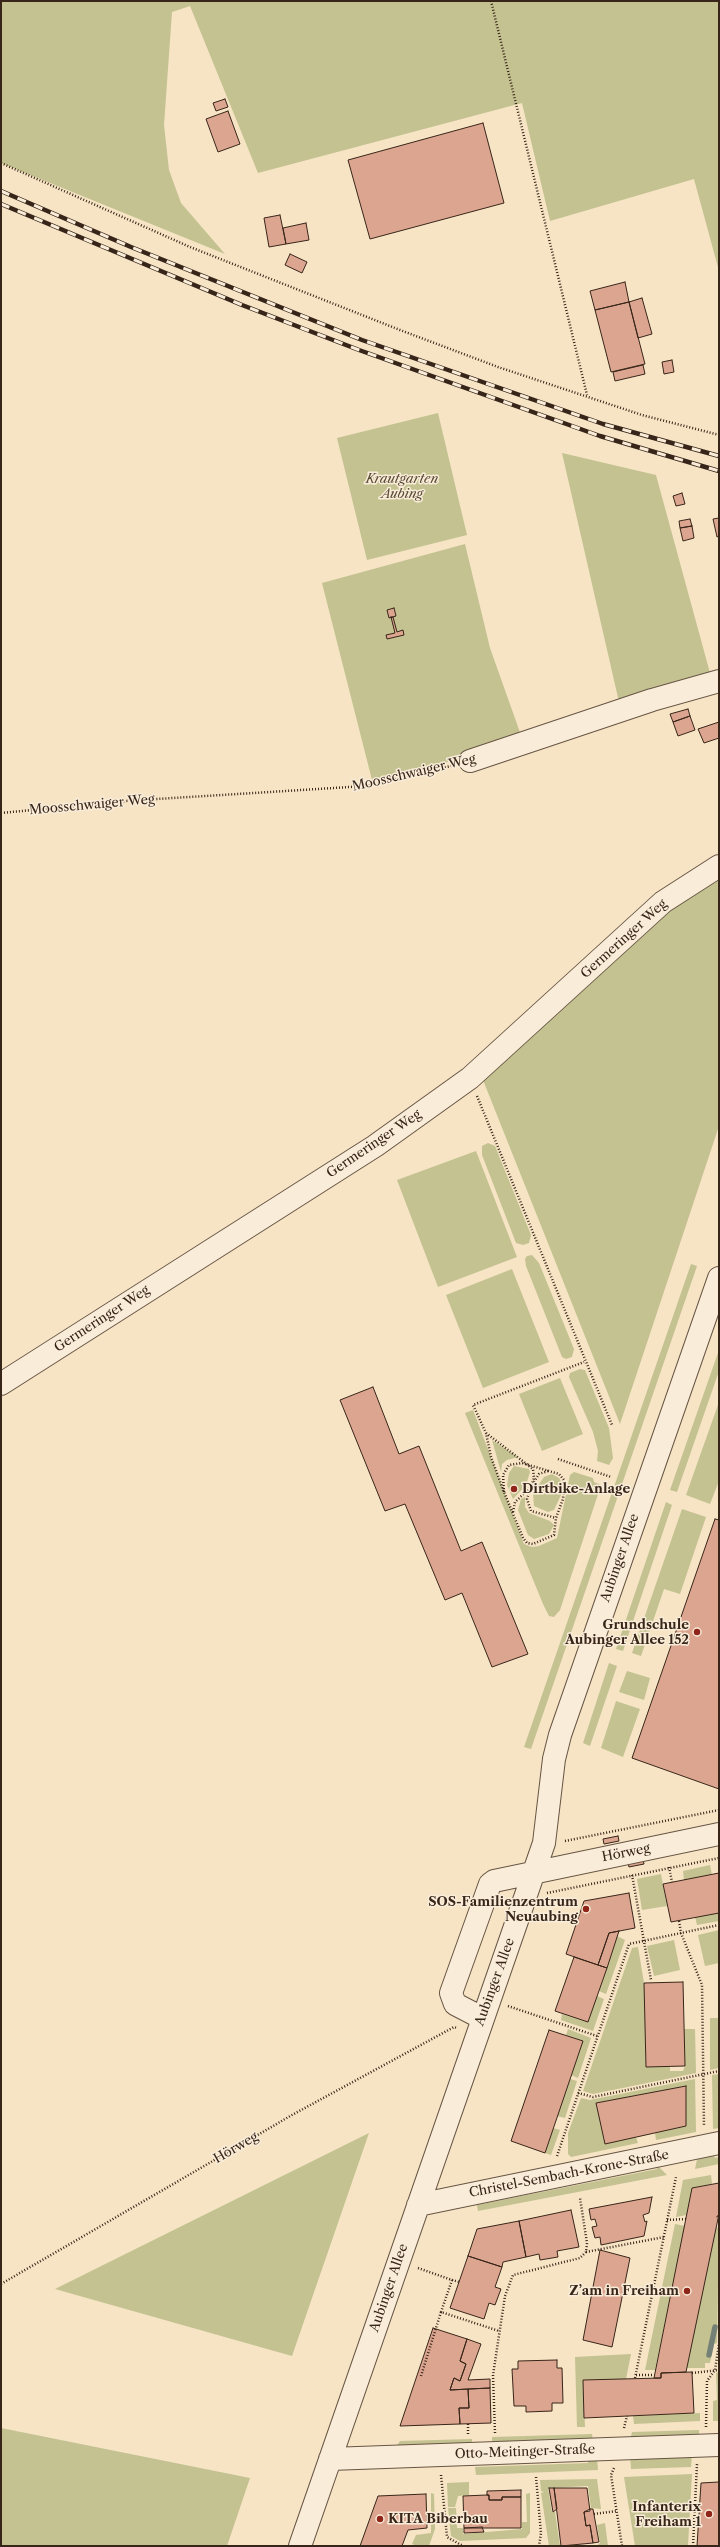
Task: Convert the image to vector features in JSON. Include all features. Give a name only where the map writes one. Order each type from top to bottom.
[{"type":"street","name":"Moosschwaiger Weg","points":[[470,761],[652,700],[719,680]]},
{"type":"street","name":"Germeringer Weg","points":[[1,1384],[375,1146],[470,1078],[663,902],[719,866]]},
{"type":"street","name":"Aubinger Allee","points":[[300,2546],[479,2026],[534,1872],[548,1829],[554,1759],[560,1735],[718,1285]]},
{"type":"street","name":"Hörweg","points":[[479,2026],[455,2004],[451,1993],[490,1884],[500,1878],[719,1834]]},
{"type":"street","name":"Christel-Sembach-Krone-Straße","points":[[418,2205],[557,2176],[712,2138]]},
{"type":"street","name":"Otto-Meitinger-Straße","points":[[330,2459],[707,2445]]},
{"type":"path","points":[[491,1],[587,395]]},
{"type":"path","points":[[1,163],[190,247],[400,330],[498,367],[587,395],[642,415],[719,435]]},
{"type":"path","name":"Moosschwaiger Weg","points":[[1,813],[125,801],[366,786],[470,761]]},
{"type":"path","points":[[470,1078],[584,1362],[612,1425]]},
{"type":"path","points":[[504,1492],[503,1475],[509,1465],[515,1463],[529,1465],[559,1474],[564,1480],[563,1500],[556,1518],[554,1535],[533,1544],[527,1543],[523,1538],[512,1513],[504,1492],[491,1457],[486,1432],[473,1406],[584,1362]]},
{"type":"path","points":[[486,1432],[529,1465],[534,1472],[527,1500],[531,1511],[556,1518]]},
{"type":"path","points":[[558,1459],[611,1477]]},
{"type":"path","points":[[512,1513],[515,1502],[531,1487],[539,1474],[552,1471]]},
{"type":"path","name":"Hörweg","points":[[564,1841],[719,1810]]},
{"type":"path","name":"Hörweg","points":[[540,1894],[719,1858]]},
{"type":"path","points":[[669,1868],[672,1882]]},
{"type":"path","points":[[632,1876],[651,1980]]},
{"type":"path","points":[[679,1920],[681,1932],[702,1984],[704,2074],[712,2138]]},
{"type":"path","points":[[557,2176],[555,2164],[629,1944],[719,1925]]},
{"type":"path","points":[[502,2004],[597,2036]]},
{"type":"path","name":"Hörweg","points":[[1,2284],[292,2115],[454,2027],[479,2026]]},
{"type":"path","points":[[578,2093],[593,2097],[719,2071]]},
{"type":"path","points":[[654,2375],[635,2376],[676,2177]]},
{"type":"path","points":[[580,2198],[587,2243],[586,2252]]},
{"type":"path","points":[[667,2220],[686,2219]]},
{"type":"path","points":[[495,2434],[493,2375],[505,2296],[513,2275],[566,2264],[580,2258],[586,2252],[631,2240],[664,2237]]},
{"type":"path","points":[[412,2266],[459,2282]]},
{"type":"path","points":[[421,2376],[452,2280]]},
{"type":"path","points":[[441,2312],[500,2331]]},
{"type":"path","points":[[693,2546],[698,2471],[707,2445],[707,2381],[715,2370],[719,2344]]},
{"type":"path","points":[[692,2373],[719,2370]]},
{"type":"path","points":[[624,2429],[627,2416]]},
{"type":"path","points":[[468,2424],[468,2435]]},
{"type":"path","points":[[439,2455],[444,2529],[447,2537],[463,2546]]},
{"type":"path","points":[[611,2475],[622,2546]]},
{"type":"path","points":[[536,2477],[541,2533],[539,2546]]},
{"type":"path","points":[[594,2514],[617,2511]]},
{"type":"green space","points":[[1,1],[719,1],[719,271],[694,179],[550,221],[522,103],[258,173],[190,6],[172,12],[164,125],[169,170],[181,203],[225,254],[1,163]]},
{"type":"green space","name":"Krautgarten Aubing","points":[[438,413],[467,535],[367,560],[337,438]]},
{"type":"green space","points":[[562,453],[656,475],[710,673],[619,702]]},
{"type":"green space","points":[[465,544],[490,648],[522,738],[448,762],[372,780],[322,583]]},
{"type":"green space","points":[[719,877],[719,1126],[620,1424],[483,1080],[690,893]]},
{"type":"green space","points":[[488,1143],[495,1146],[531,1235],[529,1243],[523,1245],[516,1243],[482,1155],[482,1146]]},
{"type":"green space","points":[[476,1151],[517,1257],[438,1287],[397,1180]]},
{"type":"green space","points":[[532,1255],[539,1263],[574,1349],[572,1357],[566,1359],[562,1357],[526,1266],[525,1259],[527,1256]]},
{"type":"green space","points":[[691,1264],[697,1266],[531,1749],[524,1747]]},
{"type":"green space","points":[[512,1269],[549,1362],[483,1388],[446,1295]]},
{"type":"green space","points":[[719,1350],[719,1371],[677,1492],[670,1490]]},
{"type":"green space","points":[[580,1369],[585,1370],[609,1428],[613,1458],[609,1465],[597,1461],[598,1451],[593,1432],[569,1377],[570,1373]]},
{"type":"green space","points":[[560,1378],[583,1434],[542,1451],[519,1394]]},
{"type":"green space","points":[[719,1402],[719,1481],[710,1504],[686,1495]]},
{"type":"green space","points":[[473,1410],[524,1544],[532,1547],[539,1546],[557,1538],[570,1475],[574,1472],[593,1478],[594,1482],[601,1485],[560,1610],[554,1617],[549,1616],[543,1604],[465,1413]]},
{"type":"green space","points":[[492,1440],[518,1457],[507,1460],[502,1464],[501,1472]]},
{"type":"green space","points":[[514,1466],[529,1469],[530,1472],[526,1485],[513,1499],[507,1485],[509,1473]]},
{"type":"green space","points":[[552,1474],[559,1478],[562,1483],[562,1493],[554,1510],[548,1512],[534,1506],[533,1493],[544,1477]]},
{"type":"green space","points":[[525,1497],[525,1507],[529,1513],[550,1521],[554,1525],[549,1534],[534,1539],[528,1535],[518,1510],[521,1499]]},
{"type":"green space","points":[[666,1502],[672,1505],[623,1651],[616,1649]]},
{"type":"green space","points":[[682,1509],[706,1517],[680,1594],[664,1589],[641,1656],[632,1653]]},
{"type":"green space","points":[[609,1663],[617,1666],[590,1746],[583,1743]]},
{"type":"green space","points":[[627,1671],[650,1678],[644,1700],[619,1692]]},
{"type":"green space","points":[[616,1701],[640,1709],[623,1757],[601,1748]]},
{"type":"green space","points":[[710,1865],[712,1875],[684,1880],[683,1871]]},
{"type":"green space","points":[[661,1874],[667,1906],[642,1910],[637,1879]]},
{"type":"green space","points":[[719,1913],[719,1921],[697,1925],[695,1917]]},
{"type":"green space","points":[[719,1930],[719,1963],[705,1966],[698,1935]]},
{"type":"green space","points":[[617,1936],[625,1940],[606,1994],[599,1991]]},
{"type":"green space","points":[[674,1940],[680,1970],[654,1976],[647,1946]]},
{"type":"green space","points":[[638,1947],[644,1983],[646,2067],[670,2066],[670,2071],[683,2071],[685,2066],[684,2029],[695,2029],[696,2073],[593,2094],[583,2091],[632,1948]]},
{"type":"green space","points":[[597,1996],[604,1999],[593,2031],[561,2020],[562,2014],[588,2022]]},
{"type":"green space","points":[[710,2018],[719,2018],[719,2068],[710,2070]]},
{"type":"green space","points":[[568,2029],[591,2038],[578,2078],[571,2075],[583,2041],[566,2035]]},
{"type":"green space","points":[[719,2074],[719,2128],[713,2129],[712,2075]]},
{"type":"green space","points":[[570,2079],[577,2081],[565,2118],[557,2116]]},
{"type":"green space","points":[[695,2079],[696,2132],[656,2140],[655,2133],[686,2126],[686,2086],[596,2103],[605,2144],[636,2137],[638,2143],[571,2157],[568,2154],[568,2133],[581,2098],[590,2100]]},
{"type":"green space","points":[[553,2128],[560,2130],[551,2155],[545,2153]]},
{"type":"green space","points":[[369,2133],[292,2356],[55,2289]]},
{"type":"green space","points":[[713,2152],[715,2158],[719,2157],[719,2164],[695,2169],[698,2155]]},
{"type":"green space","points":[[656,2164],[667,2175],[478,2211],[477,2205],[657,2169]]},
{"type":"green space","points":[[711,2175],[712,2184],[692,2188],[687,2215],[676,2217],[683,2180]]},
{"type":"green space","points":[[675,2224],[685,2226],[655,2370],[645,2370]]},
{"type":"green space","points":[[715,2227],[719,2228],[717,2343],[714,2344],[710,2363],[705,2363],[705,2368],[687,2368]]},
{"type":"green space","points":[[631,2354],[626,2379],[583,2380],[585,2427],[577,2427],[575,2357]]},
{"type":"green space","points":[[719,2372],[719,2421],[713,2421],[713,2401],[717,2400],[716,2373]]},
{"type":"green space","points":[[700,2413],[700,2421],[634,2424],[633,2416]]},
{"type":"green space","points":[[1,2428],[250,2478],[227,2546],[1,2546]]},
{"type":"green space","points":[[699,2430],[699,2438],[630,2440],[632,2432]]},
{"type":"green space","points":[[592,2434],[593,2441],[492,2445],[492,2437]]},
{"type":"green space","points":[[472,2439],[472,2446],[396,2447],[400,2441]]},
{"type":"green space","points":[[630,2454],[692,2454],[691,2467],[631,2469]]},
{"type":"green space","points":[[588,2457],[597,2457],[598,2470],[476,2475],[475,2467],[588,2463]]},
{"type":"green space","points":[[692,2474],[688,2546],[635,2546],[624,2477]]},
{"type":"green space","points":[[597,2479],[601,2509],[591,2508],[588,2486],[548,2488],[552,2512],[555,2512],[560,2546],[549,2546],[541,2493],[544,2492],[541,2491],[540,2480]]},
{"type":"green space","points":[[469,2482],[469,2495],[458,2496],[455,2507],[448,2507],[447,2483]]},
{"type":"green space","points":[[431,2493],[434,2494],[435,2529],[429,2546],[417,2546],[412,2544],[416,2535],[431,2533]]},
{"type":"green space","points":[[530,2493],[530,2533],[526,2538],[460,2541],[451,2536],[448,2508],[456,2508],[457,2528],[463,2528],[463,2534],[522,2529],[522,2522],[527,2522],[526,2494]]},
{"type":"green space","points":[[605,2523],[608,2546],[596,2546],[600,2543],[597,2525]]},
{"type":"building","points":[[225,99],[228,107],[216,111],[213,103]]},
{"type":"building","points":[[228,111],[240,144],[218,152],[206,119]]},
{"type":"building","points":[[483,123],[504,203],[370,239],[348,160]]},
{"type":"building","points":[[280,215],[286,244],[269,247],[264,218]]},
{"type":"building","points":[[306,223],[309,240],[286,244],[283,228]]},
{"type":"building","points":[[290,254],[307,262],[302,273],[285,265]]},
{"type":"building","points":[[625,282],[629,302],[595,310],[590,291]]},
{"type":"building","points":[[642,298],[652,334],[638,338],[629,302]]},
{"type":"building","points":[[629,302],[645,364],[611,372],[595,310]]},
{"type":"building","points":[[672,360],[674,372],[664,374],[662,362]]},
{"type":"building","points":[[643,365],[645,374],[615,381],[613,372]]},
{"type":"building","points":[[682,493],[685,504],[676,506],[673,496]]},
{"type":"building","points":[[719,518],[719,536],[717,537],[713,519]]},
{"type":"building","points":[[690,519],[692,526],[680,528],[679,521]]},
{"type":"building","points":[[692,526],[694,538],[683,541],[680,528]]},
{"type":"building","points":[[394,608],[396,616],[389,618],[387,610]]},
{"type":"building","points":[[391,617],[393,617],[397,632],[403,630],[404,635],[387,639],[386,635],[395,633]]},
{"type":"building","points":[[688,709],[690,716],[673,722],[670,714]]},
{"type":"building","points":[[690,716],[695,730],[678,736],[673,722]]},
{"type":"building","points":[[719,722],[719,738],[704,743],[698,729]]},
{"type":"building","points":[[373,1387],[399,1454],[419,1446],[461,1551],[482,1542],[528,1654],[492,1667],[462,1593],[445,1600],[405,1504],[385,1511],[340,1400]]},
{"type":"building","name":"Grundschule Aubinger Allee 152","points":[[715,1519],[719,1520],[719,1789],[632,1758]]},
{"type":"building","points":[[618,1836],[619,1841],[604,1844],[603,1839]]},
{"type":"building","points":[[643,1860],[644,1864],[629,1867],[628,1863]]},
{"type":"building","points":[[719,1873],[719,1913],[671,1922],[663,1884]]},
{"type":"building","points":[[629,1893],[635,1928],[609,1933],[598,1965],[566,1954],[584,1901]]},
{"type":"building","points":[[619,1931],[607,1968],[598,1965],[609,1933]]},
{"type":"building","points":[[574,1957],[607,1968],[588,2022],[555,2011]]},
{"type":"building","points":[[683,1982],[685,2066],[646,2067],[644,1983]]},
{"type":"building","points":[[549,2030],[583,2041],[545,2153],[511,2141]]},
{"type":"building","points":[[686,2086],[686,2126],[605,2144],[596,2103]]},
{"type":"building","name":"Z’am in Freiham","points":[[719,2183],[719,2214],[686,2372],[661,2373],[661,2378],[654,2378],[692,2188]]},
{"type":"building","points":[[652,2197],[649,2213],[643,2215],[645,2222],[647,2221],[644,2236],[601,2245],[600,2237],[595,2238],[592,2227],[597,2226],[595,2219],[591,2220],[589,2209]]},
{"type":"building","points":[[571,2210],[579,2247],[557,2251],[558,2257],[540,2260],[539,2254],[526,2257],[519,2221]]},
{"type":"building","points":[[519,2221],[526,2257],[503,2262],[502,2267],[468,2256],[477,2229]]},
{"type":"building","points":[[600,2250],[630,2258],[612,2347],[583,2340]]},
{"type":"building","points":[[468,2256],[502,2267],[495,2287],[501,2289],[495,2305],[489,2303],[484,2319],[450,2308]]},
{"type":"building","points":[[433,2328],[467,2339],[460,2361],[466,2364],[460,2381],[454,2378],[450,2390],[468,2389],[469,2408],[459,2408],[460,2424],[400,2426]]},
{"type":"building","points":[[467,2339],[481,2344],[468,2380],[490,2379],[490,2388],[450,2390],[454,2378],[460,2381],[466,2364],[460,2361]]},
{"type":"building","points":[[557,2360],[557,2368],[562,2368],[563,2403],[552,2403],[552,2411],[526,2412],[526,2406],[514,2406],[512,2369],[518,2369],[518,2361]]},
{"type":"building","points":[[692,2372],[694,2413],[584,2418],[583,2380],[661,2378],[661,2373]]},
{"type":"building","points":[[490,2388],[491,2423],[460,2424],[459,2408],[469,2408],[468,2389]]},
{"type":"building","name":"Infanterix Freiham 1","points":[[719,2482],[719,2546],[697,2546],[701,2483]]},
{"type":"building","points":[[549,2488],[554,2488],[557,2509],[553,2512]]},
{"type":"building","points":[[554,2488],[587,2488],[590,2511],[584,2512],[586,2526],[590,2525],[593,2543],[561,2546]]},
{"type":"building","points":[[521,2490],[521,2497],[502,2497],[502,2500],[489,2500],[489,2495],[487,2495],[487,2491]]},
{"type":"building","points":[[426,2494],[427,2528],[408,2530],[402,2546],[360,2546],[378,2496]]},
{"type":"building","points":[[489,2495],[489,2500],[502,2500],[502,2497],[521,2497],[521,2528],[464,2528],[463,2496]]},
{"type":"building","points":[[593,2509],[599,2542],[593,2543],[590,2525],[586,2526],[584,2512]]},
{"type":"building","points":[[482,2527],[484,2532],[464,2533],[464,2528]]},
{"type":"waterway","points":[[709,2355],[715,2327]]},
{"type":"railway","points":[[1,191],[131,247],[362,340],[603,424],[719,456]]},
{"type":"railway","points":[[1,204],[242,305],[359,350],[600,436],[719,471]]},
{"type":"place","name":"Dirtbike-Anlage","points":[[514,1489]]},
{"type":"place","name":"Grundschule Aubinger Allee 152","points":[[697,1632]]},
{"type":"place","name":"SOS-Familienzentrum Neuaubing","points":[[586,1909]]},
{"type":"place","name":"Z’am in Freiham","points":[[687,2291]]},
{"type":"place","name":"Infanterix Freiham 1","points":[[709,2514]]},
{"type":"place","name":"KITA Biberbau","points":[[380,2519]]}]
